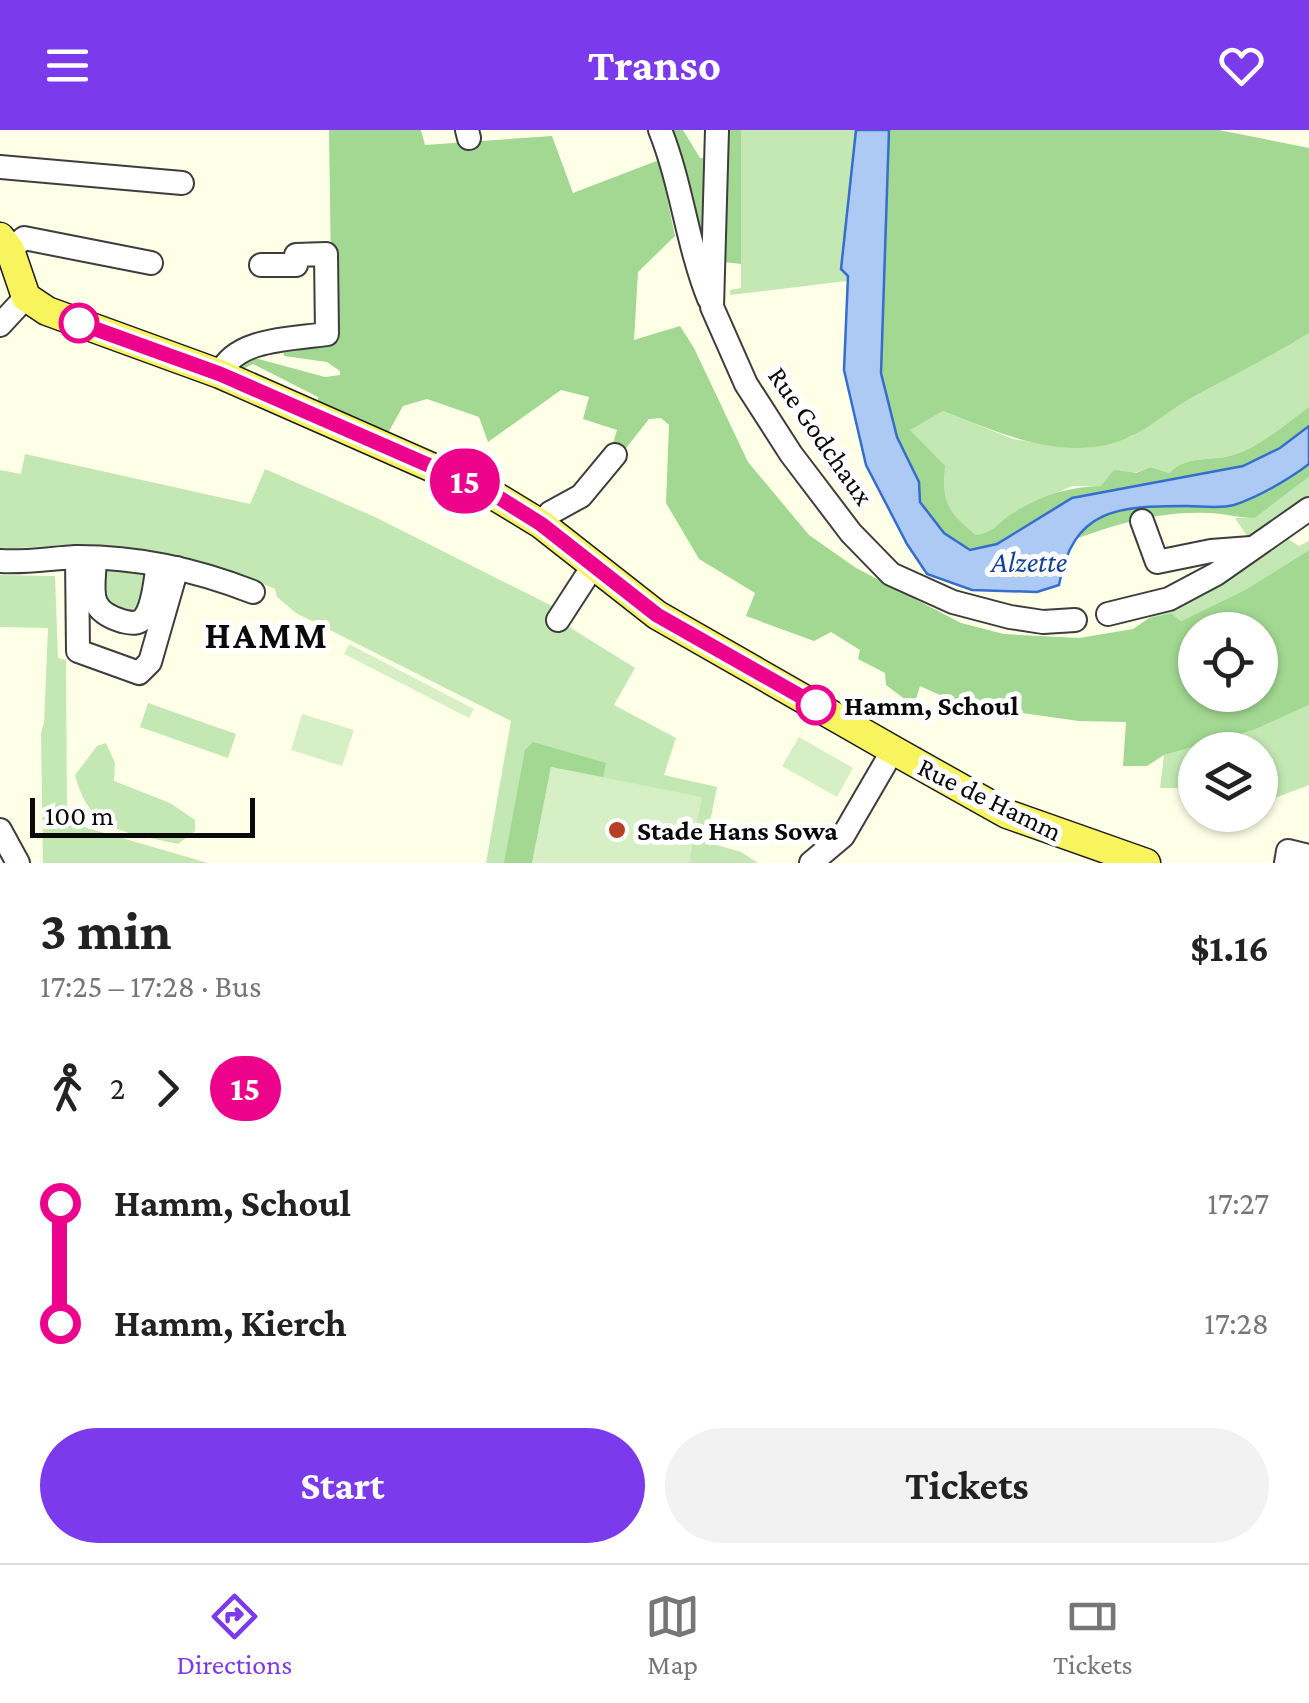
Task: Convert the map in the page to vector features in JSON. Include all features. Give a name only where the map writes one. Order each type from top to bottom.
[{"type":"main road","points":[[5,244],[26,296]]},
{"type":"main road","name":"Rue de Hamm","points":[[26,296],[47,311],[220,374],[490,492],[541,524],[657,615],[893,750],[1007,814],[1146,863]]},
{"type":"street","points":[[660,130],[684,202],[694,260],[716,316]]},
{"type":"street","name":"Rue Godchaux","points":[[717,130],[716,316],[746,384],[837,516],[891,574],[953,602],[1043,622],[1075,620]]},
{"type":"street","points":[[0,167],[182,183]]},
{"type":"street","points":[[5,244],[24,238],[151,263]]},
{"type":"street","points":[[220,374],[226,360],[238,352],[271,342],[327,334],[326,254],[296,255],[296,265],[261,266]]},
{"type":"street","points":[[0,325],[26,296]]},
{"type":"street","points":[[541,524],[550,513],[581,496],[615,456]]},
{"type":"street","points":[[1108,614],[1169,599],[1216,574],[1309,509]]},
{"type":"street","points":[[1142,521],[1169,599]]},
{"type":"street","points":[[1157,562],[1211,551],[1255,548]]},
{"type":"street","points":[[86,558],[95,605],[102,614],[132,624],[148,612],[168,566]]},
{"type":"street","points":[[86,558],[78,625],[153,655],[168,566]]},
{"type":"street","points":[[0,561],[86,558],[168,566],[253,592]]},
{"type":"street","points":[[558,620],[592,566]]},
{"type":"street","name":"Rue de Hamm","points":[[811,863],[843,836],[893,750]]},
{"type":"street","points":[[0,830],[18,863]]},
{"type":"street","points":[[1286,863],[1288,851],[1309,856]]},
{"type":"green space","points":[[329,130],[421,130],[425,145],[552,136],[573,193],[659,160],[675,236],[638,272],[634,340],[680,326],[748,462],[809,535],[856,568],[961,623],[1004,634],[1079,638],[1133,629],[1149,618],[1171,613],[1178,619],[1178,712],[1278,712],[1278,612],[1200,612],[1245,590],[1309,550],[1309,705],[1247,732],[1178,732],[1178,751],[1147,766],[1123,766],[1126,722],[1079,721],[1022,713],[1011,720],[971,709],[920,686],[914,706],[886,685],[885,673],[858,659],[860,650],[831,632],[814,641],[746,616],[755,593],[699,559],[666,503],[669,425],[661,418],[649,419],[619,457],[610,453],[617,430],[583,419],[589,397],[561,390],[488,442],[479,417],[427,399],[403,406],[388,433],[317,405],[318,397],[253,364],[241,370],[237,365],[248,356],[325,377],[340,375],[327,362],[284,356],[283,348],[332,341]]},
{"type":"green space","points":[[666,130],[683,130],[700,158],[716,157],[717,130],[741,130],[741,264],[699,259]]},
{"type":"green space","points":[[741,130],[856,130],[841,268],[848,276],[847,281],[730,295],[730,290],[741,288]]},
{"type":"green space","points":[[889,130],[1219,130],[1309,148],[1309,333],[1137,433],[1106,445],[1083,448],[1034,443],[943,411],[910,430],[945,466],[948,506],[976,535],[1042,498],[1065,490],[1101,486],[1114,470],[1136,473],[1150,467],[1169,473],[1185,463],[1236,454],[1265,439],[1309,407],[1309,426],[1280,448],[1243,466],[1073,498],[997,544],[970,550],[944,533],[920,502],[919,482],[897,437],[881,373]]},
{"type":"green space","points":[[1309,333],[1309,407],[1265,439],[1236,454],[1185,463],[1169,473],[1150,467],[1101,486],[1072,486],[1015,512],[984,535],[976,535],[954,518],[909,430],[943,411],[1013,439],[1068,447],[1130,437]]},
{"type":"green space","points":[[25,454],[250,504],[265,469],[375,517],[554,607],[558,620],[635,668],[614,705],[676,738],[664,775],[717,787],[706,842],[741,852],[758,863],[486,863],[511,721],[296,613],[277,597],[275,589],[224,569],[118,548],[0,548],[0,470],[21,474]]},
{"type":"green space","points":[[1309,464],[1309,477],[1255,518],[1213,513],[1155,516],[1073,540],[1081,529],[1107,514],[1151,506],[1231,506]]},
{"type":"green space","points":[[1309,477],[1309,509],[1255,548],[1235,518],[1255,518]]},
{"type":"green space","points":[[1285,537],[1299,546],[1309,541],[1309,550],[1245,590],[1200,612],[1178,612],[1178,619],[1171,613],[1149,618]]},
{"type":"green space","points":[[102,567],[149,572],[142,613],[133,619],[100,602]]},
{"type":"green space","points":[[0,575],[55,576],[58,658],[66,660],[67,822],[208,863],[43,863],[41,733],[48,628],[0,627]]},
{"type":"green space","points":[[349,644],[474,709],[469,718],[344,654]]},
{"type":"green space","points":[[148,703],[236,734],[228,758],[140,727]]},
{"type":"green space","points":[[1309,705],[1309,785],[1278,797],[1278,732],[1247,732]]},
{"type":"green space","points":[[302,714],[354,730],[342,766],[291,750]]},
{"type":"green space","points":[[799,737],[853,768],[837,797],[782,766]]},
{"type":"green space","points":[[533,742],[606,763],[603,777],[551,767],[532,863],[504,863],[525,750]]},
{"type":"green space","points":[[106,743],[115,763],[114,781],[170,803],[195,820],[195,831],[178,844],[127,832],[101,820],[90,809],[75,775],[97,746]]},
{"type":"green space","points":[[1178,751],[1178,788],[1160,788],[1164,755]]},
{"type":"green space","name":"Stade Hans Sowa","points":[[551,767],[702,797],[689,863],[532,863]]},
{"type":"water","name":"Alzette","points":[[856,130],[889,130],[881,373],[897,437],[919,482],[920,502],[944,533],[970,550],[997,544],[1072,498],[1243,466],[1280,448],[1309,426],[1309,464],[1273,488],[1234,505],[1140,508],[1102,517],[1075,540],[1059,585],[1037,592],[972,590],[927,574],[866,465],[844,370],[848,276],[841,269]]},
{"type":"bus line","name":"15","points":[[79,323],[220,374],[490,492],[541,524],[657,615],[816,705]]},
{"type":"place","name":"Hamm, Schoul","points":[[816,705]]},
{"type":"place","name":"Stade Hans Sowa","points":[[617,830]]},
{"type":"district","name":"HAMM","points":[[267,635]]}]
